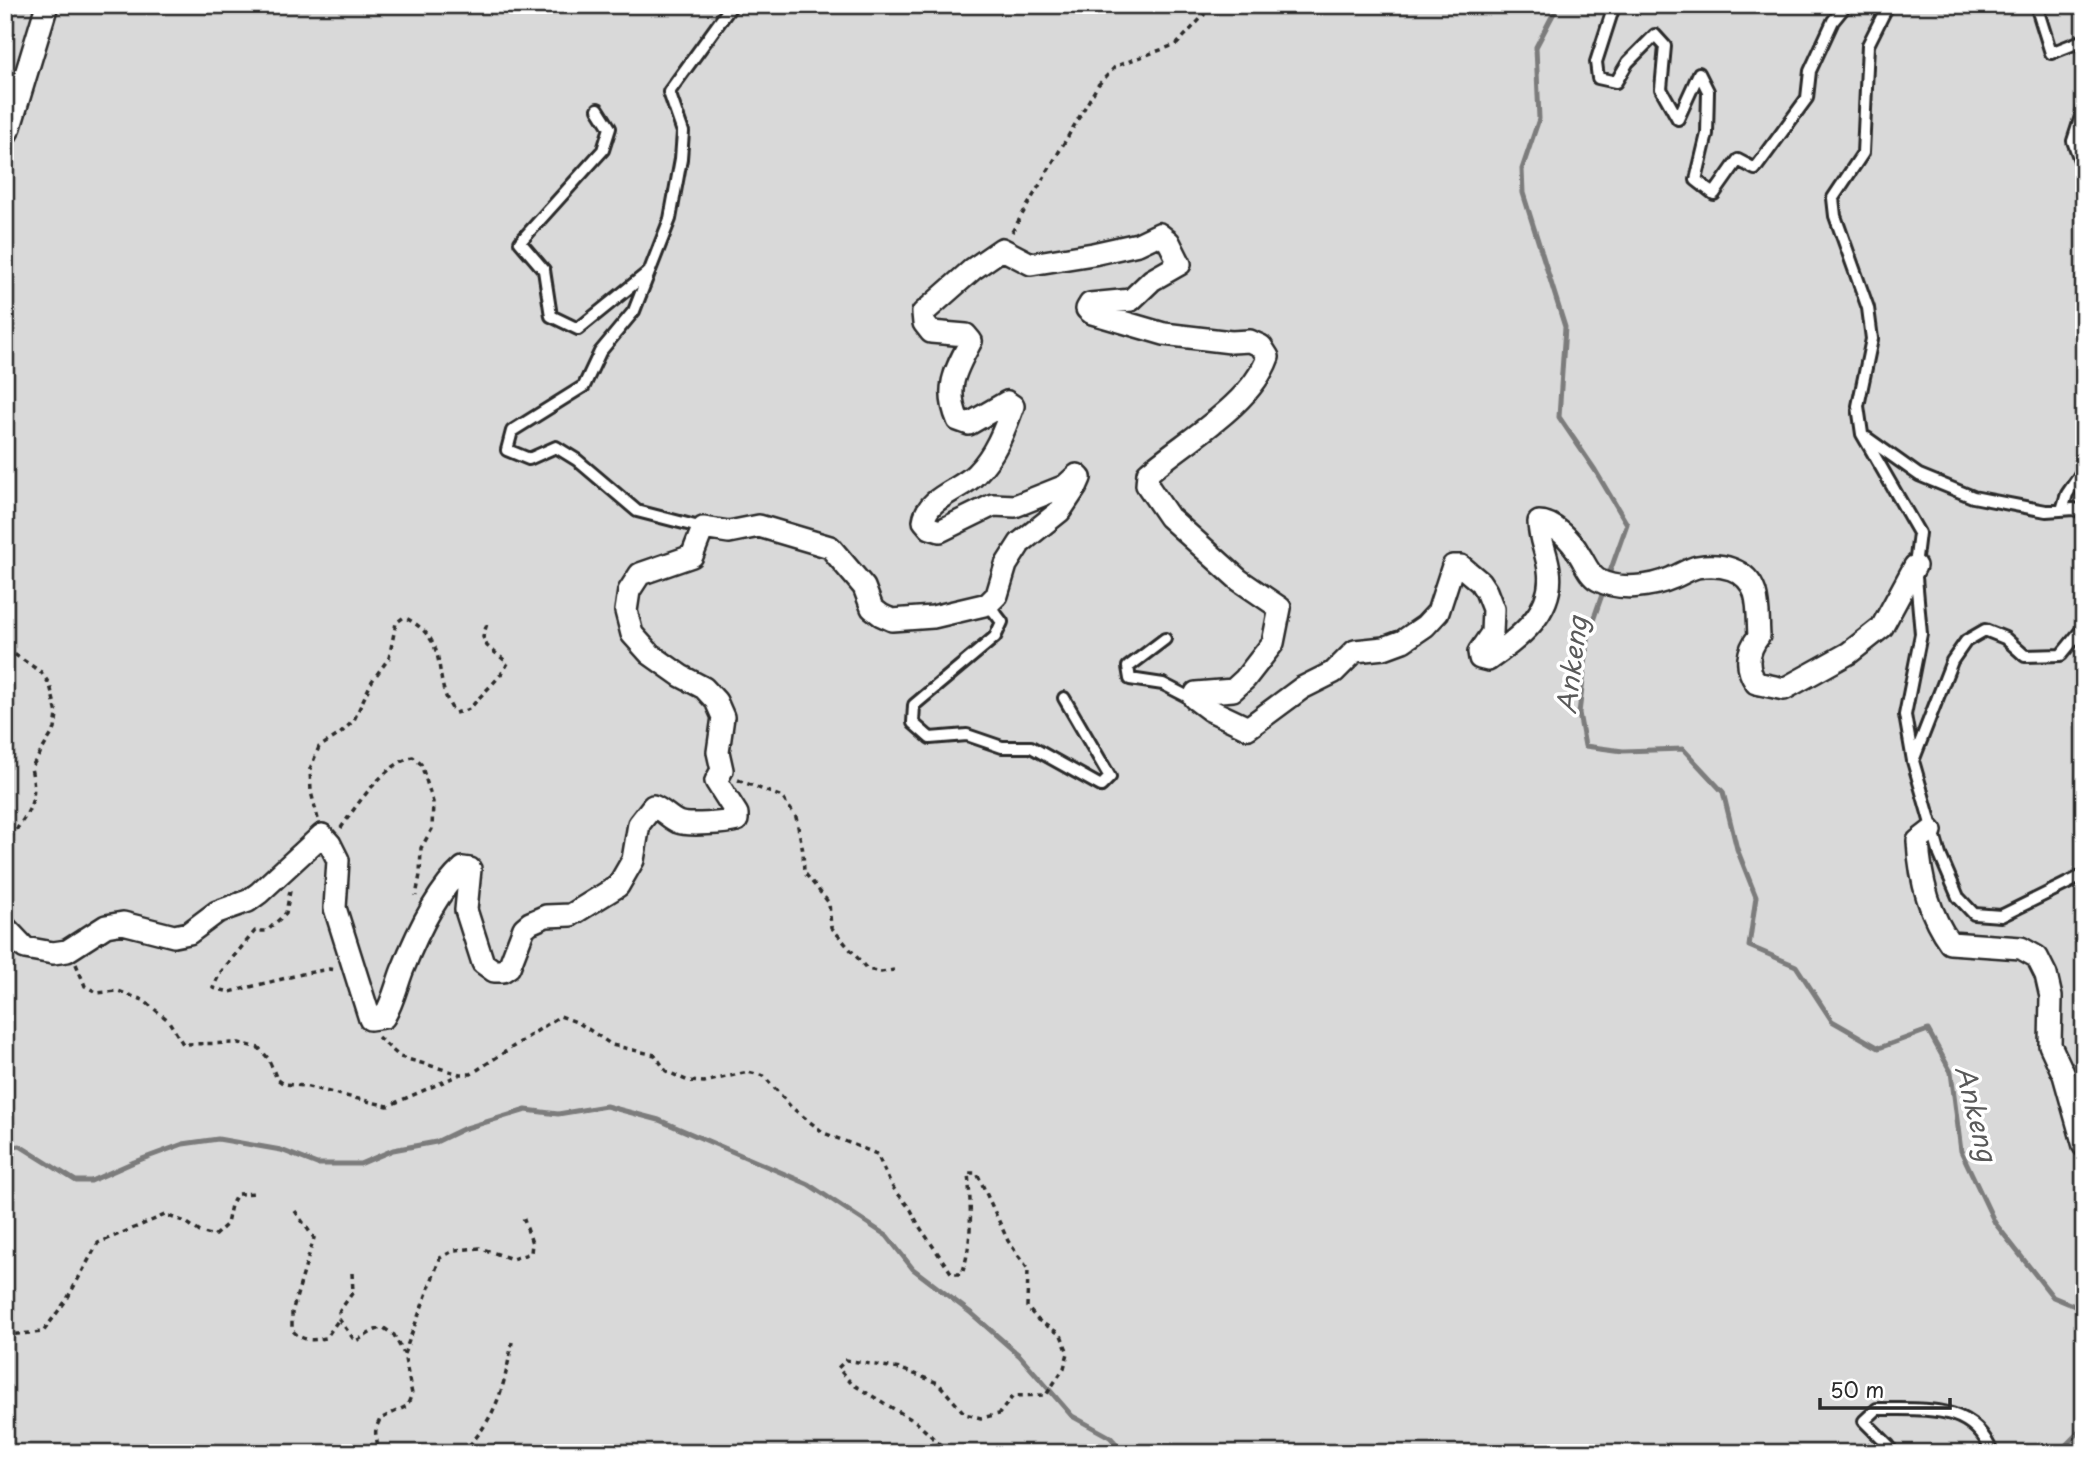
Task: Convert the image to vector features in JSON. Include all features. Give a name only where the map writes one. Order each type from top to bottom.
[{"type":"street","points":[[5,136],[47,5]]},
{"type":"street","points":[[5,928],[25,948],[53,953],[68,951],[106,926],[123,923],[174,936],[190,933],[216,912],[248,901],[283,870],[326,839],[338,860],[335,908],[370,1019],[384,1017],[393,1002],[401,974],[423,923],[455,875],[463,868],[470,869],[466,910],[483,963],[494,971],[503,971],[509,967],[524,928],[530,923],[546,916],[571,915],[618,886],[633,860],[639,824],[653,806],[679,822],[727,823],[737,820],[737,814],[716,781],[722,770],[718,752],[723,717],[716,701],[704,688],[650,654],[632,634],[626,611],[629,591],[640,574],[692,556],[703,528],[729,532],[759,526],[830,547],[864,587],[872,608],[892,620],[933,617],[988,604],[997,596],[1006,565],[1020,543],[1060,511],[1080,478],[1077,475],[1065,486],[1015,506],[993,505],[940,531],[930,528],[925,521],[925,513],[934,502],[977,474],[997,447],[1013,406],[1007,402],[969,424],[958,420],[953,409],[951,382],[971,341],[967,335],[931,332],[924,323],[923,313],[973,269],[1002,249],[1031,264],[1138,244],[1159,234],[1169,242],[1180,264],[1152,280],[1131,300],[1090,304],[1087,309],[1091,313],[1164,334],[1231,342],[1250,341],[1261,346],[1268,356],[1263,370],[1238,401],[1148,473],[1147,485],[1169,517],[1239,580],[1280,608],[1273,643],[1245,679],[1233,690],[1196,693],[1194,698],[1210,710],[1248,729],[1302,688],[1334,672],[1355,651],[1384,648],[1403,641],[1425,626],[1438,612],[1453,566],[1461,566],[1480,582],[1493,609],[1492,633],[1479,652],[1480,658],[1488,660],[1511,644],[1535,621],[1546,599],[1550,570],[1539,522],[1546,522],[1563,536],[1597,580],[1616,585],[1641,586],[1669,580],[1696,567],[1732,567],[1746,578],[1755,593],[1759,636],[1750,648],[1749,673],[1756,684],[1784,689],[1849,653],[1882,627],[1915,566]]},
{"type":"street","points":[[1931,831],[1918,841],[1919,867],[1937,926],[1950,943],[2021,948],[2038,957],[2051,997],[2050,1045],[2064,1075],[2084,1146]]},
{"type":"lane","points":[[703,528],[637,511],[577,460],[556,447],[529,459],[508,450],[512,431],[584,386],[600,352],[634,311],[670,219],[681,159],[683,132],[669,92],[732,5]]},
{"type":"lane","points":[[1614,6],[1596,62],[1598,78],[1616,82],[1628,62],[1655,35],[1665,46],[1661,89],[1678,119],[1699,74],[1709,91],[1707,134],[1696,180],[1714,194],[1738,160],[1755,169],[1807,98],[1810,71],[1833,20],[1846,5]]},
{"type":"lane","points":[[1888,5],[1868,45],[1863,153],[1833,198],[1835,216],[1868,308],[1872,340],[1858,407],[1862,434],[1919,533],[1915,566],[1921,634],[1906,715],[1913,761],[1931,831],[1958,897],[1974,914],[2001,916],[2084,875]]},
{"type":"lane","points":[[2036,5],[2052,52],[2084,40]]},
{"type":"lane","points":[[2084,107],[2073,141],[2084,171]]},
{"type":"lane","points":[[598,108],[610,128],[603,150],[520,242],[544,270],[551,316],[578,328],[648,272]]},
{"type":"lane","points":[[1862,434],[1919,475],[1973,497],[2046,510],[2074,509],[2084,513]]},
{"type":"lane","points":[[2062,510],[2067,494],[2084,468]]},
{"type":"lane","points":[[988,604],[1002,622],[996,637],[914,705],[913,723],[930,738],[967,735],[1002,747],[1031,747],[1101,786],[1110,778],[1064,698]]},
{"type":"lane","points":[[1913,761],[1952,661],[1966,641],[1985,630],[2005,638],[2025,656],[2061,655],[2083,629],[2084,614]]},
{"type":"lane","points":[[1165,639],[1128,667],[1130,679],[1163,684],[1210,710]]},
{"type":"lane","points":[[1889,1446],[1864,1421],[1877,1409],[1942,1412],[1961,1416],[1978,1427],[1992,1453]]},
{"type":"path","points":[[1002,249],[1098,85],[1116,66],[1177,44],[1204,15],[1202,5]]},
{"type":"path","points":[[326,839],[311,792],[310,769],[320,747],[355,720],[372,681],[389,658],[396,623],[404,617],[419,624],[430,636],[439,657],[446,700],[454,713],[470,709],[481,693],[501,676],[508,663],[487,646],[483,637],[488,620]]},
{"type":"path","points":[[5,656],[14,654],[41,672],[50,685],[57,714],[55,729],[32,768],[36,788],[33,803],[5,846]]},
{"type":"path","points":[[326,839],[362,796],[404,759],[413,757],[421,764],[433,802],[432,829],[421,848],[416,899]]},
{"type":"path","points":[[722,770],[744,784],[782,797],[796,817],[804,872],[829,903],[831,927],[867,969],[881,972],[894,970]]},
{"type":"path","points":[[283,870],[291,886],[286,913],[267,931],[255,931],[220,973],[213,988],[230,992],[329,969],[355,972]]},
{"type":"path","points":[[68,951],[85,986],[98,993],[118,991],[143,1000],[168,1020],[183,1045],[239,1043],[259,1048],[268,1058],[277,1079],[284,1084],[304,1086],[388,1106],[460,1074]]},
{"type":"path","points":[[370,1019],[379,1040],[400,1057],[460,1074],[471,1074],[481,1069],[559,1016],[579,1023],[612,1045],[655,1055],[666,1071],[688,1081],[704,1082],[748,1072],[764,1076],[791,1107],[824,1133],[877,1154],[891,1185],[911,1210],[952,1274],[962,1274],[966,1263],[972,1218],[968,1173],[977,1173],[1008,1241],[1028,1269],[1027,1307],[1038,1320],[1061,1335],[1068,1353],[1064,1368],[1046,1395],[1013,1396],[999,1414],[981,1418],[965,1414],[938,1383],[901,1369],[846,1360],[838,1368],[852,1384],[916,1422],[949,1453]]},
{"type":"path","points":[[5,1335],[43,1332],[67,1299],[98,1243],[165,1215],[214,1236],[227,1224],[231,1205],[237,1194],[257,1193]]},
{"type":"path","points":[[295,1211],[314,1238],[292,1312],[292,1329],[299,1338],[312,1341],[326,1338],[353,1292],[352,1273]]},
{"type":"path","points":[[404,1354],[440,1258],[455,1250],[480,1248],[512,1259],[531,1253],[530,1234],[523,1217]]},
{"type":"path","points":[[339,1319],[355,1341],[364,1338],[374,1329],[384,1328],[394,1335],[404,1354],[412,1394],[407,1406],[380,1419],[375,1430],[378,1441],[372,1453]]},
{"type":"path","points":[[462,1453],[479,1435],[495,1410],[507,1375],[512,1342]]},
{"type":"shaded area","points":[[5,5],[2084,5],[2084,1453],[5,1453]]},
{"type":"waterway","name":"Ankeng","points":[[1558,5],[1536,47],[1539,119],[1522,169],[1523,193],[1565,327],[1559,417],[1627,524],[1607,580]]},
{"type":"waterway","name":"Ankeng","points":[[1604,589],[1589,632],[1579,713],[1585,746],[1623,751],[1683,749],[1723,792],[1737,849],[1756,897],[1749,946],[1796,966],[1832,1021],[1879,1048],[1928,1030],[1951,1072],[1961,1151],[1995,1223],[2053,1297],[2084,1310]]},
{"type":"waterway","points":[[5,1148],[20,1146],[76,1181],[91,1181],[183,1144],[218,1139],[281,1150],[317,1164],[360,1164],[393,1150],[436,1142],[463,1129],[526,1110],[558,1114],[606,1106],[659,1120],[808,1184],[887,1236],[913,1269],[971,1313],[1020,1356],[1072,1416],[1110,1437],[1123,1451]]},
{"type":"waterway","points":[[2058,1453],[2084,1427]]}]
